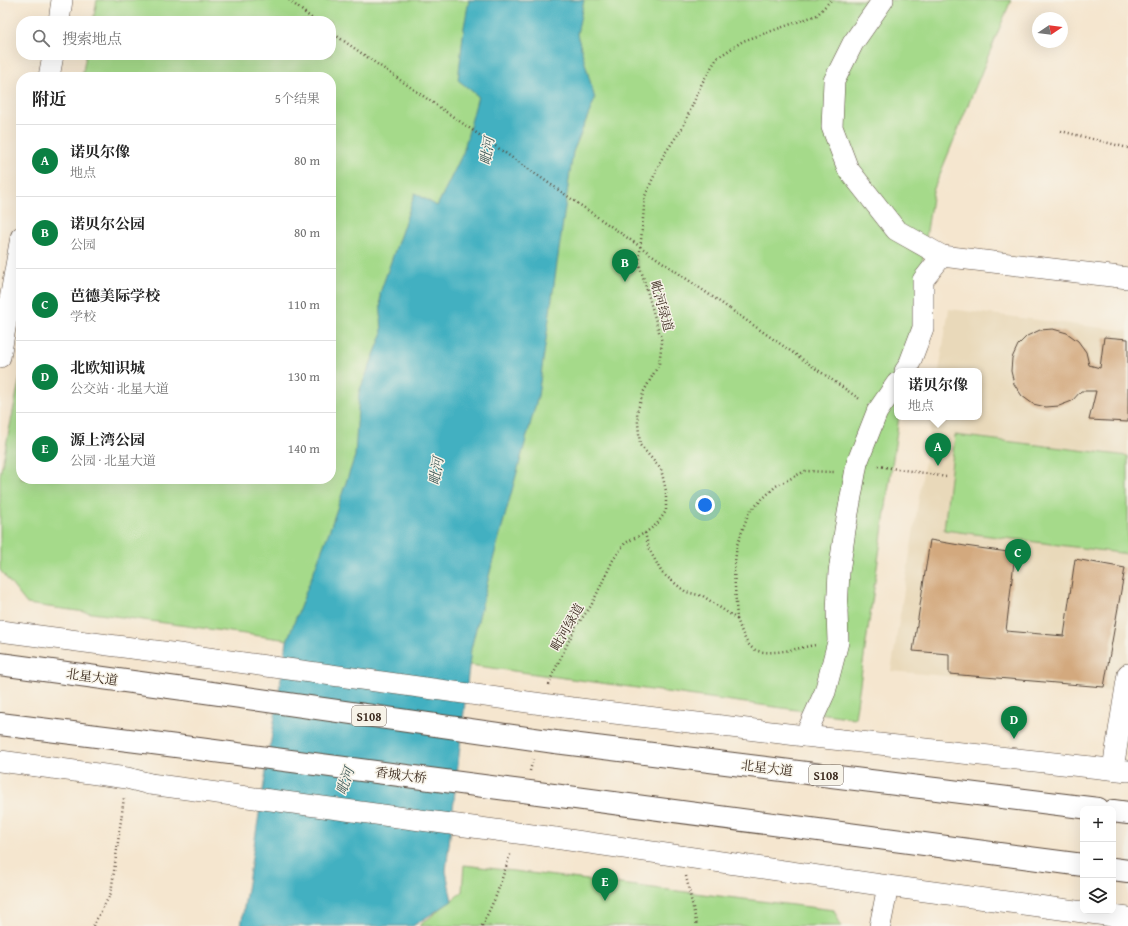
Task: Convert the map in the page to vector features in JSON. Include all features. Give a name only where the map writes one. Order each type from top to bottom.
[{"type":"main road","name":"北星大道","points":[[0,664],[555,742],[1080,807]]},
{"type":"main road","name":"香城大桥","points":[[0,724],[553,795],[1080,866]]},
{"type":"main road","points":[[1116,811],[1128,813]]},
{"type":"main road","points":[[1116,869],[1128,871]]},
{"type":"street","points":[[60,16],[62,0]]},
{"type":"street","points":[[883,0],[853,42],[834,81],[832,127],[848,169],[896,230],[942,256],[1128,278]]},
{"type":"street","points":[[50,72],[52,60]]},
{"type":"street","points":[[907,368],[923,328],[923,280],[942,256]]},
{"type":"street","points":[[0,357],[16,266]]},
{"type":"street","points":[[805,736],[825,692],[838,642],[837,611],[839,572],[856,468],[877,412],[894,386]]},
{"type":"street","points":[[0,631],[564,707],[805,736],[1120,770],[1128,674]]},
{"type":"street","points":[[0,761],[126,778],[150,784],[555,838],[888,886],[1128,918]]},
{"type":"street","points":[[880,926],[888,886]]},
{"type":"path","points":[[289,0],[309,16]]},
{"type":"path","name":"毗河绿道","points":[[551,678],[576,626],[590,606],[613,560],[625,543],[645,533],[657,524],[666,511],[666,491],[661,469],[640,445],[637,412],[644,391],[659,364],[662,342],[639,263],[645,196],[664,156],[683,127],[702,83],[717,58],[743,41],[817,15],[831,0]]},
{"type":"path","points":[[336,35],[730,308],[877,412]]},
{"type":"path","points":[[1060,131],[1128,148]]},
{"type":"path","points":[[838,642],[770,653],[752,648],[742,634],[737,619],[734,571],[737,546],[749,512],[776,486],[805,471],[856,468],[924,472],[946,477]]},
{"type":"path","points":[[645,533],[648,550],[662,573],[686,592],[703,596],[737,619]]},
{"type":"path","points":[[93,926],[111,893],[126,778]]},
{"type":"path","points":[[682,856],[697,926]]},
{"type":"shaded area","points":[[949,309],[1128,331],[1128,693],[891,671],[932,420],[982,420],[982,368],[939,368]]},
{"type":"green space","points":[[97,0],[1011,0],[933,191],[906,368],[894,368],[894,420],[899,420],[855,718],[27,604],[0,570],[0,475],[16,397],[16,484],[336,484],[336,72],[83,72],[85,60],[336,60],[336,16],[94,16]]},
{"type":"green space","points":[[955,435],[1128,456],[1128,554],[944,530]]},
{"type":"green space","points":[[464,865],[834,910],[841,926],[419,926],[462,892]]},
{"type":"water","name":"毗河","points":[[469,0],[584,0],[577,34],[595,99],[573,152],[538,396],[494,556],[471,649],[446,871],[452,901],[413,926],[241,926],[287,641],[330,529],[355,456],[359,392],[382,335],[380,293],[415,193],[437,206],[463,153],[478,96],[458,80],[464,27]]},
{"type":"building","points":[[1053,329],[1067,333],[1078,341],[1086,352],[1089,365],[1100,368],[1104,337],[1128,339],[1128,422],[1089,420],[1096,391],[1081,391],[1072,401],[1059,406],[1046,407],[1033,404],[1022,396],[1014,384],[1011,371],[1012,358],[1018,345],[1027,336],[1040,330]]},
{"type":"building","points":[[930,540],[1015,553],[1006,631],[1064,636],[1075,559],[1125,568],[1104,687],[949,674],[949,654],[913,651]]},
{"type":"place","name":"诺贝尔公园","points":[[625,282]]},
{"type":"place","name":"诺贝尔像","points":[[938,466]]},
{"type":"place","name":"芭德美际学校","points":[[1018,572]]},
{"type":"place","name":"北欧知识城","points":[[1014,739]]},
{"type":"place","name":"源上湾公园","points":[[605,901]]}]
